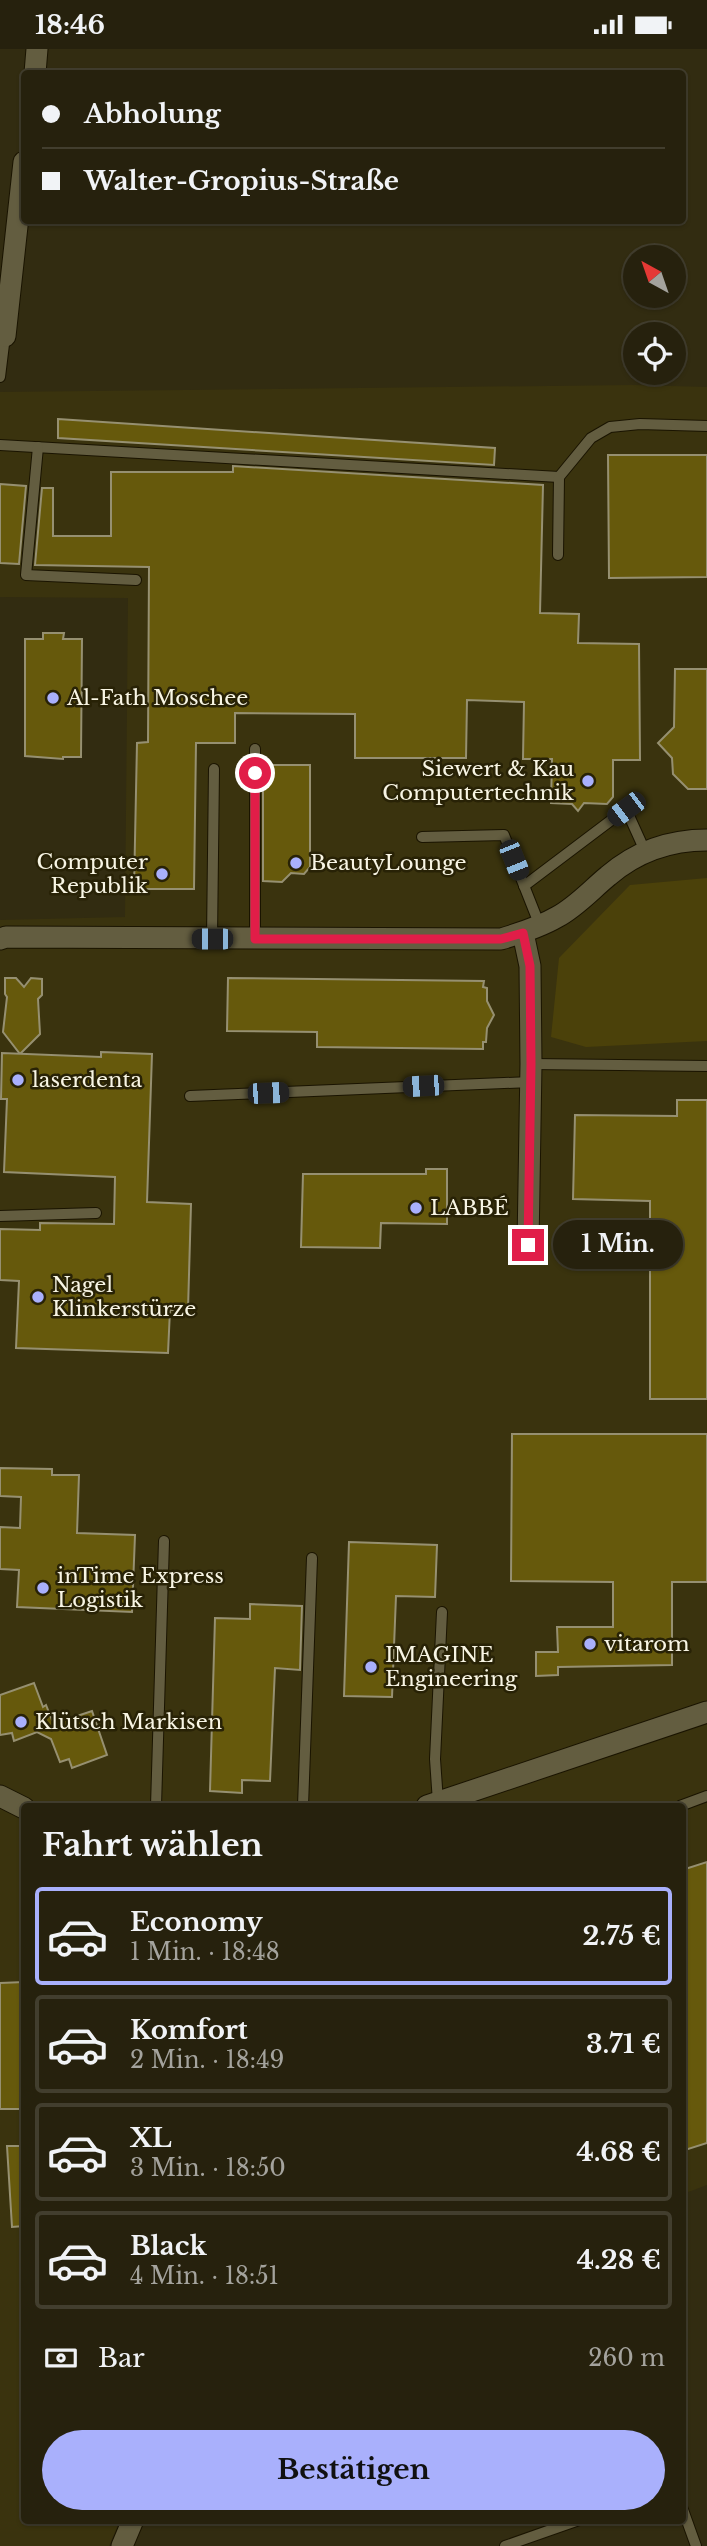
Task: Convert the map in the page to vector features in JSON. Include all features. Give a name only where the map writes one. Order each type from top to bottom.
[{"type":"street","points":[[35,70],[37,49]]},
{"type":"street","points":[[5,336],[21,189]]},
{"type":"street","points":[[0,939],[501,939],[559,917],[623,864],[645,851],[667,843],[707,840]]},
{"type":"street","points":[[528,1245],[532,929]]},
{"type":"street","points":[[436,1803],[707,1712]]},
{"type":"street","points":[[0,1796],[21,1806]]},
{"type":"street","points":[[122,2546],[131,2524]]},
{"type":"lane","points":[[0,377],[5,336]]},
{"type":"lane","points":[[558,555],[559,477],[591,438],[611,427],[640,424],[707,426]]},
{"type":"lane","points":[[0,445],[559,477]]},
{"type":"lane","points":[[38,447],[26,575],[136,580]]},
{"type":"lane","points":[[255,749],[255,939]]},
{"type":"lane","points":[[212,939],[214,769]]},
{"type":"lane","points":[[524,886],[626,809],[645,851]]},
{"type":"lane","points":[[422,837],[503,835],[524,886],[532,929]]},
{"type":"lane","points":[[190,1096],[531,1073],[707,1066]]},
{"type":"lane","points":[[0,1216],[96,1213]]},
{"type":"lane","points":[[156,1803],[164,1541]]},
{"type":"lane","points":[[303,1803],[312,1558]]},
{"type":"lane","points":[[433,1803],[442,1612]]},
{"type":"lane","points":[[686,1804],[707,1796]]},
{"type":"lane","points":[[686,2518],[696,2546]]},
{"type":"lane","points":[[505,2546],[568,2524]]},
{"type":"shaded area","points":[[633,385],[707,387],[707,2185],[686,2193],[686,1803],[21,1803],[21,2524],[118,2524],[109,2546],[0,2546],[0,920],[125,917],[128,598],[0,597],[0,392]]},
{"type":"shaded area","points":[[707,878],[707,1041],[586,1047],[551,1037],[559,958],[630,885]]},
{"type":"building","points":[[58,419],[495,448],[494,465],[58,438]]},
{"type":"building","points":[[608,455],[707,455],[707,577],[609,578]]},
{"type":"building","points":[[233,466],[543,485],[540,613],[579,614],[578,643],[639,644],[640,760],[613,760],[613,797],[607,804],[584,803],[578,811],[572,804],[551,803],[552,759],[523,759],[524,702],[467,700],[466,758],[355,758],[355,714],[235,713],[235,743],[196,743],[194,889],[134,889],[137,743],[148,742],[149,567],[35,565],[42,488],[53,488],[53,536],[111,536],[111,472],[233,472]]},
{"type":"building","points":[[0,484],[26,486],[19,564],[0,563]]},
{"type":"building","name":"Al-Fath Moschee","points":[[43,633],[64,633],[63,639],[82,639],[81,757],[63,759],[25,756],[25,639],[43,639]]},
{"type":"building","points":[[675,669],[707,669],[707,789],[688,789],[673,774],[672,758],[658,743],[674,727]]},
{"type":"building","points":[[263,765],[310,765],[310,867],[304,874],[291,873],[282,882],[263,881]]},
{"type":"building","points":[[5,978],[16,978],[24,987],[31,978],[42,979],[42,995],[38,999],[40,1034],[20,1054],[3,1032],[7,997]]},
{"type":"building","points":[[228,978],[484,981],[487,1001],[494,1015],[487,1028],[483,1049],[317,1047],[317,1032],[227,1031]]},
{"type":"building","points":[[101,1052],[152,1054],[147,1202],[191,1204],[188,1310],[170,1310],[168,1353],[16,1348],[19,1281],[0,1280],[0,1229],[40,1230],[40,1223],[114,1224],[115,1177],[4,1172],[7,1099],[1,1099],[2,1053],[101,1057]]},
{"type":"building","points":[[677,1100],[707,1100],[707,1399],[650,1399],[650,1201],[573,1199],[575,1115],[677,1116]]},
{"type":"building","points":[[426,1169],[447,1169],[447,1224],[381,1223],[380,1248],[301,1247],[303,1174],[426,1174]]},
{"type":"building","points":[[512,1434],[707,1434],[707,1582],[672,1582],[672,1665],[558,1667],[558,1675],[536,1676],[536,1652],[558,1652],[557,1627],[613,1627],[613,1582],[511,1581]]},
{"type":"building","points":[[0,1468],[52,1469],[52,1475],[79,1475],[77,1533],[135,1535],[132,1612],[17,1607],[19,1570],[0,1569],[0,1527],[20,1528],[21,1497],[0,1496]]},
{"type":"building","points":[[349,1542],[437,1545],[435,1597],[396,1596],[392,1697],[344,1696]]},
{"type":"building","points":[[250,1604],[302,1606],[300,1670],[275,1668],[270,1781],[242,1780],[242,1793],[210,1791],[215,1618],[250,1619]]},
{"type":"building","points":[[34,1683],[43,1707],[46,1705],[52,1720],[66,1715],[68,1719],[92,1711],[107,1755],[72,1768],[69,1759],[60,1762],[51,1739],[37,1732],[14,1741],[12,1733],[0,1735],[0,1695]]},
{"type":"building","points":[[707,1862],[707,2143],[686,2150],[686,1869]]},
{"type":"building","points":[[21,1982],[21,2109],[0,2109],[0,1983]]},
{"type":"building","points":[[7,2146],[21,2146],[21,2226],[12,2227]]},
{"type":"place","name":"Al-Fath Moschee","points":[[53,698]]},
{"type":"place","name":"Siewert & Kau Computertechnik","points":[[588,781]]},
{"type":"place","name":"BeautyLounge","points":[[296,863]]},
{"type":"place","name":"Computer Republik","points":[[162,874]]},
{"type":"place","name":"laserdenta","points":[[18,1080]]},
{"type":"place","name":"LABBÉ","points":[[416,1208]]},
{"type":"place","name":"Nagel Klinkerstürze","points":[[38,1297]]},
{"type":"place","name":"inTime Express Logistik","points":[[43,1588]]},
{"type":"place","name":"vitarom","points":[[590,1644]]},
{"type":"place","name":"IMAGINE Engineering","points":[[371,1667]]},
{"type":"place","name":"Klütsch Markisen","points":[[21,1722]]},
{"type":"route","points":[[255,773],[255,939],[461,940],[501,939],[523,933],[530,966],[528,1245]]}]
